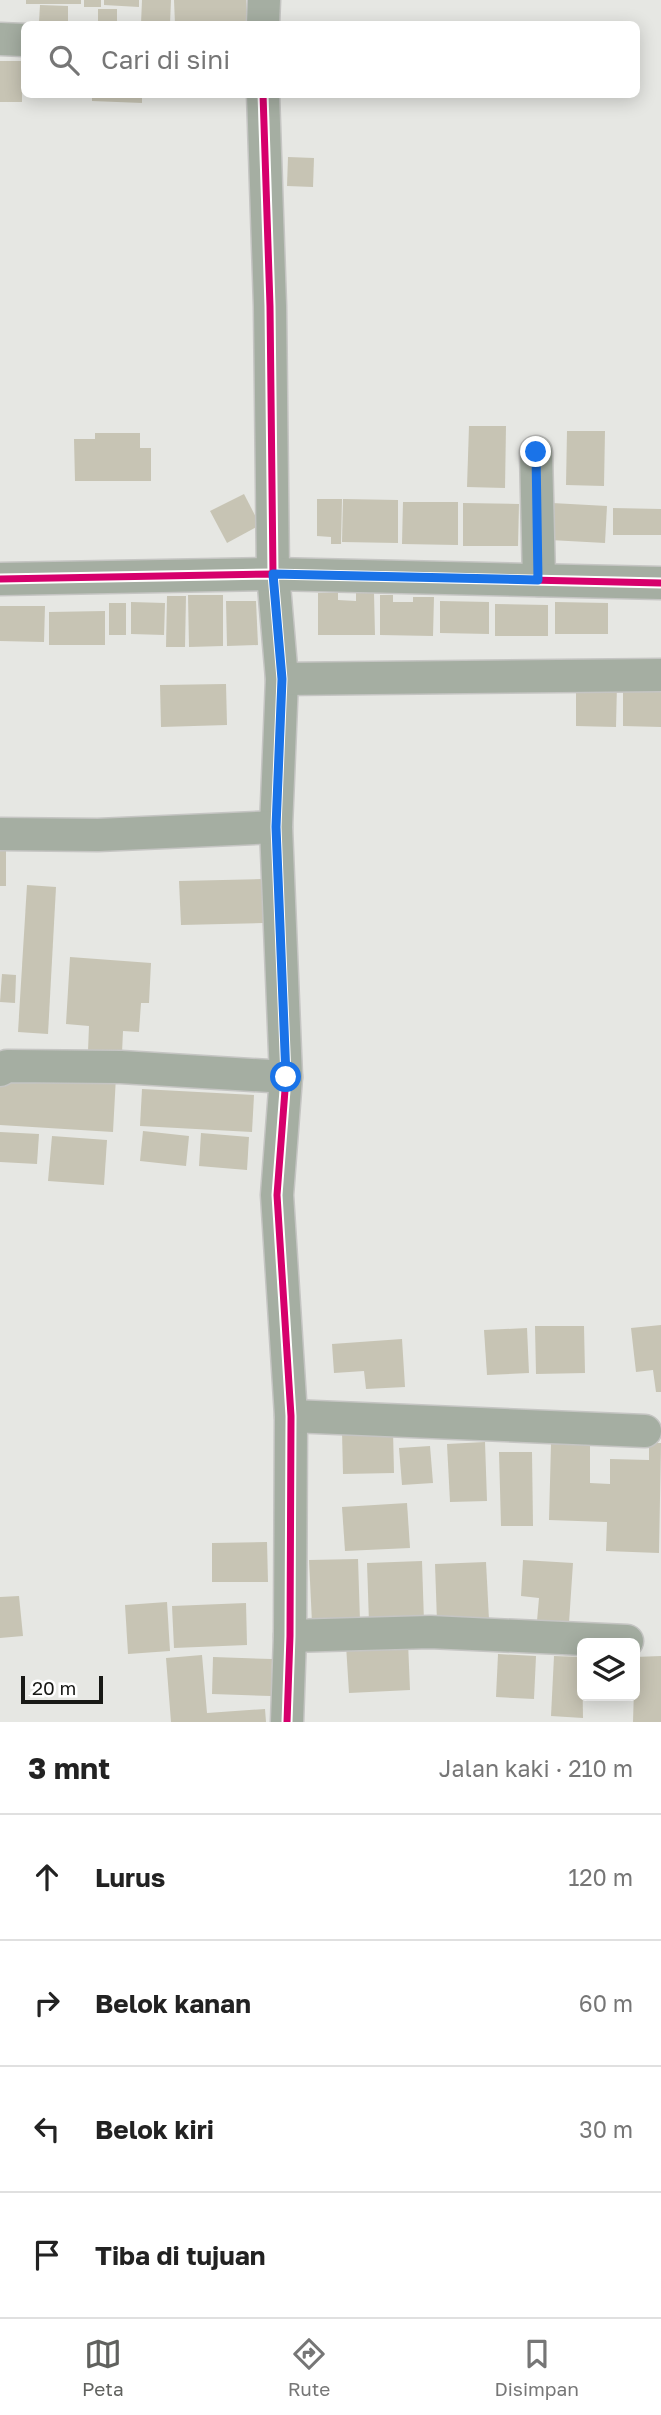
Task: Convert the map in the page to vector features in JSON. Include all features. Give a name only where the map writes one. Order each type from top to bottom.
[{"type":"street","points":[[263,21],[264,0]]},
{"type":"street","points":[[0,40],[21,40]]},
{"type":"street","points":[[263,98],[270,306],[273,574],[282,679],[276,827],[286,1077],[277,1195],[290,1416],[290,1636],[287,1722]]},
{"type":"street","points":[[536,452],[538,580]]},
{"type":"street","points":[[0,579],[273,574],[661,583]]},
{"type":"street","points":[[282,679],[661,675]]},
{"type":"street","points":[[0,834],[98,835],[276,827]]},
{"type":"street","points":[[0,1070],[7,1066],[121,1067],[286,1077]]},
{"type":"street","points":[[290,1416],[645,1431]]},
{"type":"street","points":[[290,1636],[430,1632],[577,1639]]},
{"type":"building","points":[[26,0],[81,0],[81,4],[26,4]]},
{"type":"building","points":[[84,0],[101,0],[101,7],[84,7]]},
{"type":"building","points":[[104,0],[139,0],[139,7],[104,5]]},
{"type":"building","points":[[142,0],[171,0],[170,21],[141,21]]},
{"type":"building","points":[[174,0],[246,0],[247,21],[175,21]]},
{"type":"building","points":[[40,5],[68,6],[68,21],[39,21]]},
{"type":"building","points":[[98,9],[117,9],[117,21],[98,21]]},
{"type":"building","points":[[0,61],[21,61],[22,102],[0,102]]},
{"type":"building","points":[[92,98],[142,98],[142,103],[92,101]]},
{"type":"building","points":[[288,157],[314,158],[313,187],[287,186]]},
{"type":"building","points":[[469,426],[506,426],[505,488],[467,487]]},
{"type":"building","points":[[567,431],[605,431],[604,486],[566,485]]},
{"type":"building","points":[[95,433],[140,433],[140,448],[151,448],[151,481],[75,481],[74,439],[95,439]]},
{"type":"building","points":[[244,494],[260,525],[227,543],[210,511]]},
{"type":"building","points":[[317,499],[342,499],[341,544],[331,544],[331,537],[317,536]]},
{"type":"building","points":[[343,499],[398,500],[398,543],[342,542]]},
{"type":"building","points":[[403,502],[458,502],[458,545],[402,544]]},
{"type":"building","points":[[463,503],[519,504],[518,546],[463,546]]},
{"type":"building","points":[[552,503],[607,506],[605,543],[550,540]]},
{"type":"building","points":[[613,508],[661,509],[661,535],[613,535]]},
{"type":"building","points":[[356,592],[374,593],[375,635],[318,635],[318,593],[338,593],[338,600],[356,601]]},
{"type":"building","points":[[188,595],[223,595],[223,646],[189,647]]},
{"type":"building","points":[[380,595],[393,595],[393,602],[413,602],[413,597],[434,597],[433,636],[380,635]]},
{"type":"building","points":[[167,596],[186,596],[185,647],[166,647]]},
{"type":"building","points":[[226,601],[256,601],[258,645],[227,646]]},
{"type":"building","points":[[440,601],[489,602],[489,634],[440,633]]},
{"type":"building","points":[[131,602],[165,603],[164,635],[131,634]]},
{"type":"building","points":[[555,602],[608,603],[608,634],[555,634]]},
{"type":"building","points":[[109,603],[126,603],[126,635],[109,635]]},
{"type":"building","points":[[495,604],[548,605],[548,636],[495,636]]},
{"type":"building","points":[[0,606],[45,606],[44,642],[0,641]]},
{"type":"building","points":[[105,611],[105,645],[49,645],[49,612]]},
{"type":"building","points":[[623,682],[661,683],[661,727],[623,726]]},
{"type":"building","points":[[576,683],[617,684],[616,727],[576,726]]},
{"type":"building","points":[[226,684],[227,725],[161,727],[160,685]]},
{"type":"building","points":[[0,845],[6,845],[6,886],[0,886]]},
{"type":"building","points":[[262,879],[263,923],[181,925],[179,881]]},
{"type":"building","points":[[27,885],[56,887],[48,1034],[18,1032]]},
{"type":"building","points":[[70,957],[151,963],[149,1003],[141,1003],[139,1032],[123,1031],[122,1053],[88,1051],[89,1026],[66,1024]]},
{"type":"building","points":[[2,974],[16,975],[15,1003],[0,1002]]},
{"type":"building","points":[[36,1071],[116,1076],[113,1132],[0,1125],[0,1081],[36,1083]]},
{"type":"building","points":[[142,1089],[254,1095],[252,1132],[140,1126]]},
{"type":"building","points":[[143,1131],[189,1136],[186,1166],[140,1161]]},
{"type":"building","points":[[0,1132],[39,1134],[37,1164],[0,1162]]},
{"type":"building","points":[[201,1133],[249,1137],[247,1170],[199,1166]]},
{"type":"building","points":[[52,1136],[107,1140],[104,1185],[48,1181]]},
{"type":"building","points":[[661,1325],[661,1392],[656,1392],[653,1370],[636,1372],[631,1328]]},
{"type":"building","points":[[535,1326],[584,1326],[585,1373],[536,1374]]},
{"type":"building","points":[[527,1328],[529,1373],[487,1375],[484,1330]]},
{"type":"building","points":[[402,1339],[405,1387],[366,1389],[364,1371],[334,1373],[332,1344]]},
{"type":"building","points":[[342,1431],[393,1431],[394,1473],[343,1474]]},
{"type":"building","points":[[485,1442],[487,1501],[450,1502],[447,1444]]},
{"type":"building","points":[[649,1443],[661,1443],[659,1553],[606,1551],[607,1522],[549,1520],[551,1444],[590,1445],[590,1483],[610,1484],[610,1459],[649,1460]]},
{"type":"building","points":[[430,1446],[433,1483],[402,1485],[399,1448]]},
{"type":"building","points":[[499,1452],[532,1452],[533,1526],[501,1526]]},
{"type":"building","points":[[407,1503],[410,1548],[345,1551],[342,1507]]},
{"type":"building","points":[[267,1542],[268,1582],[212,1582],[212,1543]]},
{"type":"building","points":[[358,1559],[360,1621],[312,1623],[309,1560]]},
{"type":"building","points":[[523,1560],[573,1563],[569,1623],[537,1621],[539,1598],[521,1596]]},
{"type":"building","points":[[422,1561],[424,1622],[369,1623],[367,1563]]},
{"type":"building","points":[[486,1562],[489,1620],[437,1622],[435,1564]]},
{"type":"building","points":[[19,1596],[23,1636],[0,1638],[0,1597]]},
{"type":"building","points":[[167,1602],[170,1651],[128,1654],[125,1605]]},
{"type":"building","points":[[246,1603],[247,1645],[174,1648],[172,1606]]},
{"type":"building","points":[[408,1642],[410,1690],[349,1693],[346,1645]]},
{"type":"building","points":[[498,1654],[536,1656],[534,1699],[496,1697]]},
{"type":"building","points":[[202,1655],[207,1713],[265,1709],[266,1722],[171,1722],[166,1658]]},
{"type":"building","points":[[554,1656],[577,1657],[577,1701],[583,1701],[583,1718],[551,1716]]},
{"type":"building","points":[[661,1656],[661,1722],[633,1722],[634,1701],[640,1701],[640,1657]]},
{"type":"building","points":[[213,1657],[272,1659],[271,1696],[212,1694]]},
{"type":"cycle path","points":[[263,98],[270,306],[273,574],[282,679],[276,827],[286,1077],[277,1195],[291,1416],[287,1722]]},
{"type":"cycle path","points":[[0,579],[273,574],[661,583]]},
{"type":"route","points":[[286,1077],[276,827],[282,679],[273,574],[538,580],[536,452]]}]
